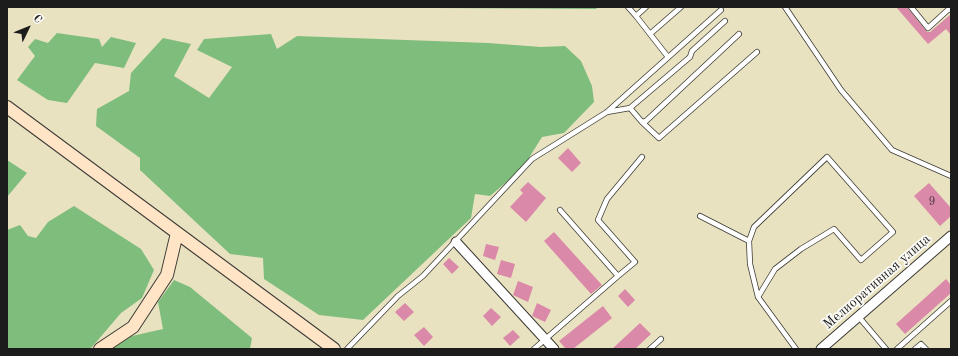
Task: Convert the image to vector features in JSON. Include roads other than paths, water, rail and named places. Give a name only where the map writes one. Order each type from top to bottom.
[{"type":"main road","points":[[7,107],[334,349]]},
{"type":"main road","points":[[100,349],[133,327],[167,275],[177,233]]},
{"type":"street","name":"Мелиоративная улица","points":[[821,349],[951,236]]},
{"type":"street","points":[[456,242],[554,349]]},
{"type":"lane","points":[[628,7],[668,57]]},
{"type":"lane","points":[[636,16],[646,7]]},
{"type":"lane","points":[[650,34],[681,7]]},
{"type":"lane","points":[[785,7],[841,90],[892,150],[951,176]]},
{"type":"lane","points":[[911,7],[928,28],[949,9]]},
{"type":"lane","points":[[942,7],[949,9]]},
{"type":"lane","points":[[347,349],[398,296],[424,276],[532,158],[607,112],[721,10]]},
{"type":"lane","points":[[607,112],[630,108],[690,57],[692,51],[724,21]]},
{"type":"lane","points":[[642,122],[646,121],[739,34]]},
{"type":"lane","points":[[630,108],[659,138],[757,52]]},
{"type":"lane","points":[[534,349],[634,262],[598,220],[607,199],[642,157]]},
{"type":"lane","points":[[758,298],[775,269],[801,249],[834,229],[861,260],[892,232],[827,157],[754,227],[749,241],[750,264],[758,298],[796,349]]},
{"type":"lane","points":[[560,210],[618,276]]},
{"type":"lane","points":[[700,216],[749,241]]},
{"type":"lane","points":[[897,349],[951,302]]},
{"type":"lane","points":[[858,316],[886,349]]},
{"type":"lane","points":[[650,349],[662,339]]},
{"type":"lane","points":[[914,349],[921,344],[926,349]]}]
